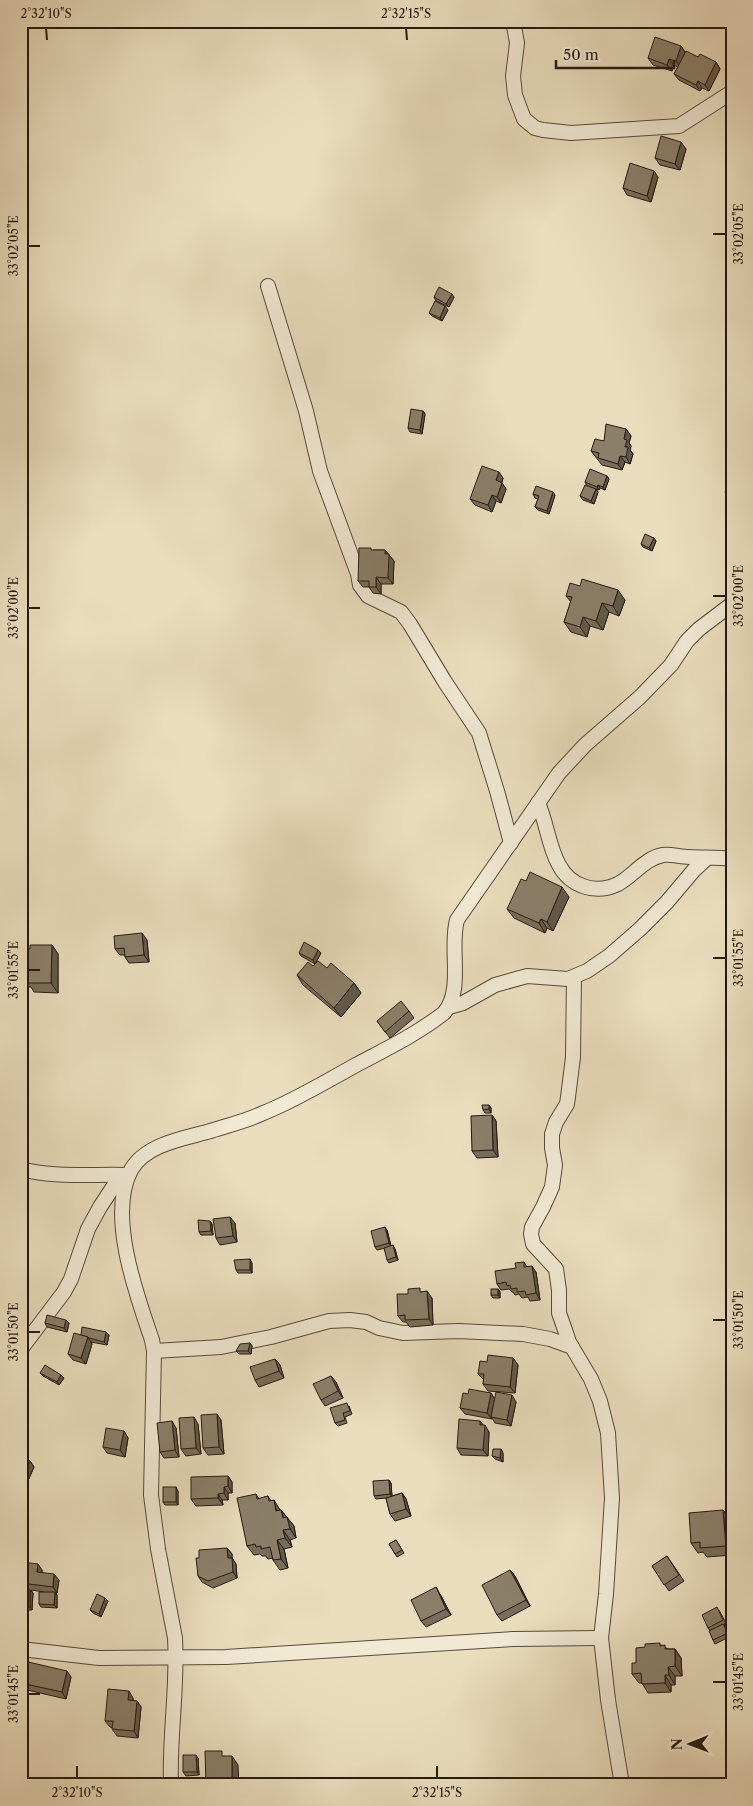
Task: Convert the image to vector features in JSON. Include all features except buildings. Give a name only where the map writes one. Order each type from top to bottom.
[{"type":"street","points":[[513,21],[517,43],[513,76],[515,95],[524,119],[535,128],[571,133],[679,126],[732,92]]},
{"type":"street","points":[[268,286],[306,411],[320,471],[358,574],[360,585],[368,596],[401,612],[479,733],[511,842]]},
{"type":"street","points":[[449,1007],[454,983],[457,920],[559,773],[585,745],[640,697],[671,665],[687,641],[699,629],[732,604]]},
{"type":"street","points":[[538,803],[544,816],[558,864],[581,887],[600,888],[616,885],[638,868],[661,855],[732,859]]},
{"type":"street","points":[[21,1349],[64,1292],[88,1230],[100,1207],[125,1175],[154,1149],[270,1110],[401,1041],[431,1023],[449,1007],[463,1003],[495,985],[527,976],[574,977],[599,963],[622,945],[667,902],[694,870],[707,858]]},
{"type":"street","points":[[574,977],[573,1057],[568,1097],[552,1134],[555,1164],[552,1187],[544,1208],[532,1227],[531,1234],[534,1244],[556,1269],[559,1290],[559,1313],[572,1348],[591,1380],[600,1401],[608,1433],[612,1498],[606,1594],[601,1638],[608,1700],[622,1785]]},
{"type":"street","points":[[21,1169],[42,1174],[69,1176],[125,1175]]},
{"type":"street","points":[[125,1175],[123,1204],[126,1252],[154,1351],[151,1494],[153,1519],[175,1638],[176,1657],[170,1759],[171,1785]]},
{"type":"street","points":[[154,1351],[221,1347],[271,1337],[328,1321],[350,1320],[366,1322],[379,1328],[403,1333],[458,1331],[523,1334],[550,1339],[572,1348]]},
{"type":"street","points":[[21,1649],[99,1658],[226,1657],[513,1640],[601,1638]]}]
